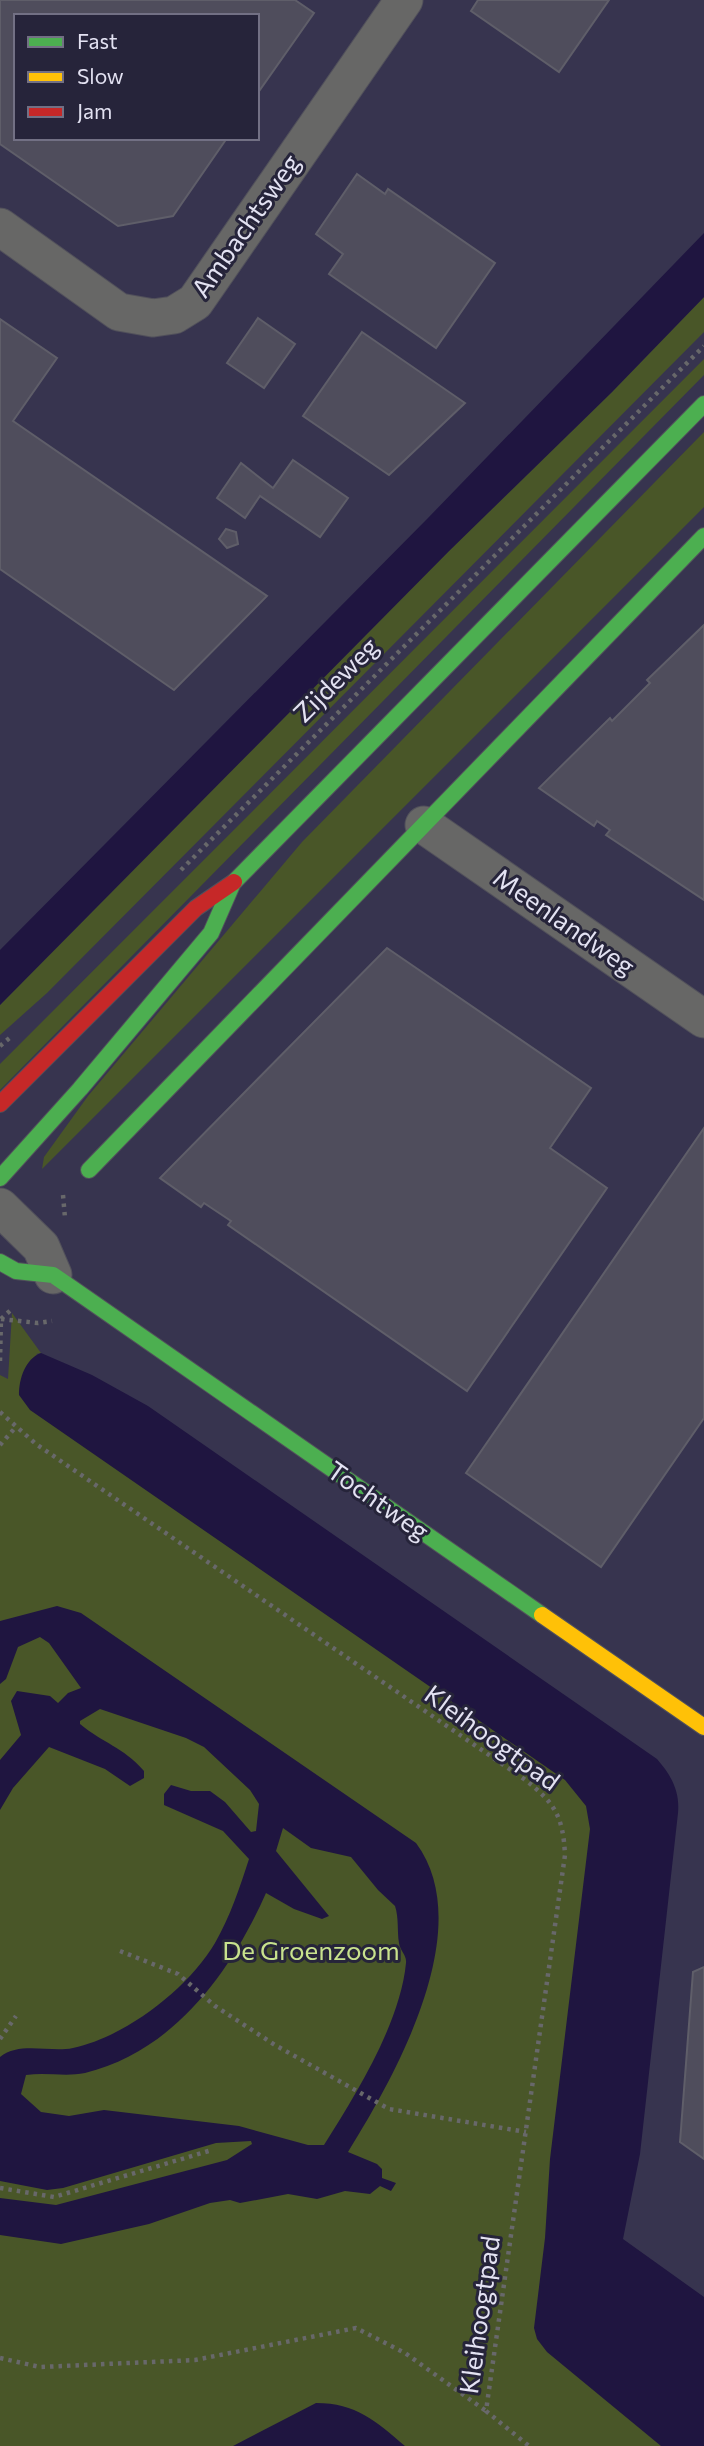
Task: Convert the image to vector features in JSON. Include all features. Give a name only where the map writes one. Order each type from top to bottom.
[{"type":"street","name":"Ambachtsweg","points":[[0,227],[120,312],[153,318],[174,315],[195,302],[404,0]]},
{"type":"street","points":[[0,1104],[196,908],[233,883],[704,404]]},
{"type":"street","points":[[89,1170],[704,536]]},
{"type":"street","name":"Meenlandweg","points":[[424,825],[704,1019]]},
{"type":"street","points":[[0,1178],[80,1089],[211,933],[233,883]]},
{"type":"street","name":"Tochtweg","points":[[0,1207],[41,1247],[53,1275]]},
{"type":"street","name":"Tochtweg","points":[[0,1262],[16,1271],[53,1275],[704,1727]]},
{"type":"path","name":"Zijdeweg","points":[[180,871],[704,346]]},
{"type":"path","points":[[0,1046],[18,1030]]},
{"type":"path","points":[[0,1318],[3,1330],[0,1361]]},
{"type":"path","name":"Kleihoogtpad","points":[[0,1412],[15,1428],[524,1779],[557,1810],[564,1830],[565,1855],[486,2411],[529,2446]]},
{"type":"path","points":[[0,1446],[15,1428]]},
{"type":"path","points":[[120,1951],[178,1974],[215,2006],[351,2090],[389,2109],[526,2132]]},
{"type":"path","points":[[0,2039],[16,2016]]},
{"type":"path","points":[[0,2188],[22,2194],[54,2197],[212,2150]]},
{"type":"path","points":[[0,2358],[40,2367],[195,2360],[356,2328],[405,2353],[486,2411]]},
{"type":"shaded area","points":[[0,0],[704,0],[704,2335],[597,2257],[636,1791],[0,1375]]},
{"type":"shaded area","points":[[704,233],[704,297],[0,1005],[0,950],[428,518]]},
{"type":"shaded area","points":[[41,1353],[92,1375],[148,1406],[657,1759],[670,1777],[678,1798],[678,1813],[640,2154],[623,2239],[704,2297],[704,2446],[661,2446],[547,2352],[537,2339],[534,2328],[545,2238],[550,2159],[590,1829],[586,1806],[565,1780],[30,1410],[19,1395],[20,1383],[27,1365]]},
{"type":"shaded area","points":[[57,1606],[81,1613],[416,1843],[433,1878],[439,1916],[435,1958],[407,2043],[348,2152],[377,2164],[382,2169],[382,2178],[396,2183],[391,2191],[380,2186],[370,2194],[345,2191],[317,2199],[288,2194],[240,2203],[230,2200],[210,2203],[149,2224],[61,2244],[0,2235],[0,2198],[56,2205],[227,2160],[252,2144],[251,2141],[216,2143],[63,2188],[47,2190],[0,2181],[0,2057],[8,2052],[26,2048],[73,2048],[93,2042],[134,2022],[172,1994],[189,1977],[215,1943],[230,1912],[249,1859],[223,1831],[164,1805],[164,1794],[171,1785],[191,1791],[210,1791],[225,1802],[251,1832],[256,1831],[259,1804],[250,1790],[204,1747],[186,1738],[100,1709],[80,1721],[80,1724],[128,1756],[144,1771],[144,1778],[130,1786],[105,1769],[49,1747],[13,1788],[0,1810],[0,1760],[21,1735],[11,1701],[17,1691],[50,1696],[58,1703],[68,1693],[81,1688],[49,1643],[40,1637],[18,1647],[6,1679],[0,1684],[0,1621]],"holes":[[[283,1828],[311,1848],[351,1857],[395,1906],[399,1943],[406,1960],[402,1986],[386,2034],[375,2058],[324,2145],[308,2145],[239,2126],[104,2110],[69,2116],[41,2112],[21,2094],[26,2075],[85,2073],[117,2062],[146,2047],[172,2027],[217,1979],[252,1923],[266,1893],[294,1909],[322,1919],[329,1916],[276,1851]]]},
{"type":"shaded area","points":[[316,2403],[343,2406],[365,2415],[405,2446],[233,2446]]},
{"type":"green space","points":[[704,297],[704,332],[47,993],[0,1035],[0,1005]]},
{"type":"green space","points":[[704,359],[704,375],[0,1090],[0,1064]]},
{"type":"green space","points":[[704,432],[704,507],[42,1169],[44,1157],[88,1096],[302,842]]},
{"type":"green space","name":"De Groenzoom","points":[[12,1313],[41,1353],[36,1354],[637,1791],[597,2256],[704,2446],[0,2446],[0,1375],[8,1379]]},
{"type":"building","points":[[0,0],[295,0],[314,13],[259,91],[259,14],[14,14],[14,140],[226,140],[173,216],[118,226],[0,144]]},
{"type":"building","points":[[478,0],[609,0],[559,72],[471,11]]},
{"type":"building","points":[[357,174],[385,194],[388,189],[495,263],[436,348],[329,274],[343,254],[316,234]]},
{"type":"building","points":[[258,318],[295,344],[264,388],[227,363]]},
{"type":"building","points":[[0,319],[57,358],[13,421],[267,596],[174,690],[0,569]]},
{"type":"building","points":[[362,332],[465,403],[389,475],[303,416]]},
{"type":"building","points":[[293,460],[348,498],[320,537],[260,496],[245,518],[217,498],[241,463],[273,488]]},
{"type":"building","points":[[226,529],[236,532],[238,544],[227,548],[219,539]]},
{"type":"building","points":[[704,625],[704,900],[606,835],[610,830],[597,821],[594,826],[539,788],[610,718],[612,721],[650,683],[647,680]]},
{"type":"building","points":[[387,948],[591,1088],[550,1148],[607,1188],[467,1391],[228,1225],[231,1221],[204,1203],[201,1207],[160,1178]]},
{"type":"building","points":[[704,1128],[704,1418],[601,1567],[466,1473]]},
{"type":"building","points":[[704,1967],[704,2159],[680,2142],[693,1972]]},
{"type":"traffic: fast","points":[[234,882],[704,404]]},
{"type":"traffic: fast","points":[[89,1170],[704,536]]},
{"type":"traffic: fast","points":[[0,1178],[80,1089],[211,933],[232,885]]},
{"type":"traffic: fast","points":[[0,1262],[16,1271],[53,1275],[542,1615]]},
{"type":"traffic: slow","points":[[542,1615],[704,1727]]},
{"type":"traffic: jam","points":[[0,1104],[196,908],[234,882]]}]
